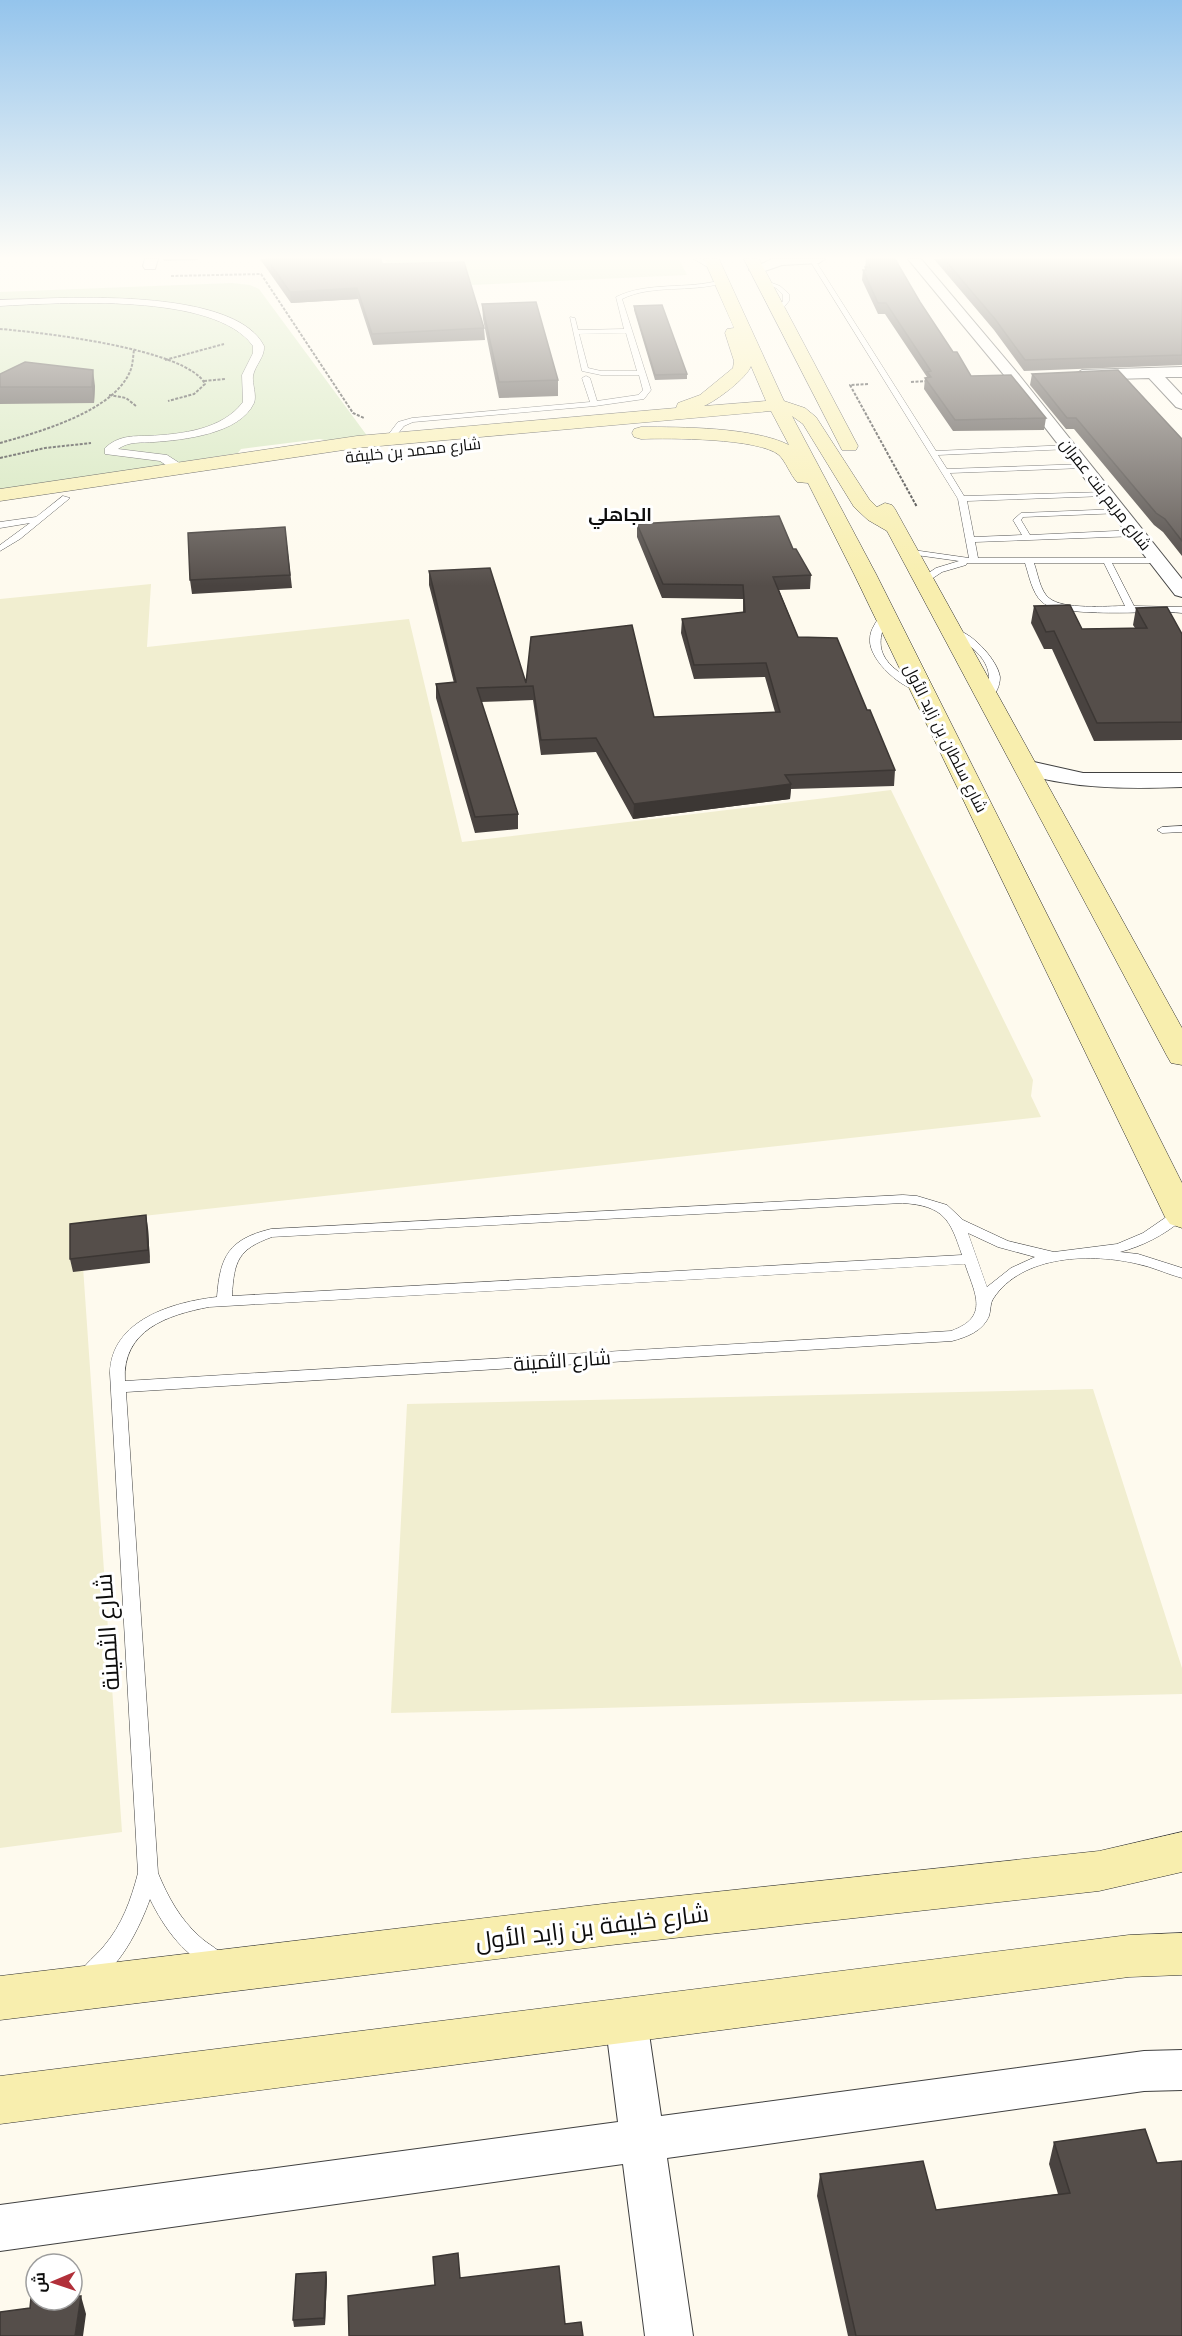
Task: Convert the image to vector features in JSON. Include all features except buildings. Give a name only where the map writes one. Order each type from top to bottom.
[{"type":"main road","points":[[517,434],[573,418],[679,408],[705,399],[742,368]]},
{"type":"main road","name":"شارع سلطان بن زايد الأول","points":[[776,368],[896,528],[1182,1056]]},
{"type":"main road","name":"شارع سلطان بن زايد الأول","points":[[793,368],[824,494],[1181,1216]]},
{"type":"main road","name":"شارع محمد بن خليفة","points":[[0,508],[300,461],[517,434],[802,405]]},
{"type":"main road","points":[[517,434],[650,433],[761,442],[785,452],[801,475],[824,494]]},
{"type":"main road","name":"شارع محمد بن خليفة","points":[[0,495],[177,467],[389,439],[517,434]]},
{"type":"main road","name":"شارع خليفة بن زايد الأول","points":[[0,1998],[611,1924],[1099,1871],[1182,1852]]},
{"type":"main road","points":[[0,2100],[1129,1956],[1182,1954]]},
{"type":"street","points":[[177,467],[163,458],[109,451],[122,441],[152,440],[194,433],[240,414],[249,402],[247,378],[251,368]]},
{"type":"street","name":"شارع مريم بنت عمران","points":[[1006,368],[1182,591]]},
{"type":"street","points":[[1072,376],[1182,372]]},
{"type":"street","points":[[1153,373],[1182,404]]},
{"type":"street","points":[[1014,378],[1037,377]]},
{"type":"street","points":[[1025,766],[1062,778],[1103,783],[1182,780]]},
{"type":"street","points":[[1048,810],[1069,793],[1103,783]]},
{"type":"street","points":[[626,2020],[669,2336]]},
{"type":"street","points":[[0,2228],[1144,2071],[1182,2070]]},
{"type":"lane","points":[[585,368],[601,373],[641,373]]},
{"type":"lane","points":[[389,439],[403,423],[420,419],[631,400],[644,395],[647,390],[639,368]]},
{"type":"lane","points":[[880,368],[947,471],[962,499],[974,561]]},
{"type":"lane","points":[[586,378],[595,404]]},
{"type":"lane","points":[[935,453],[1069,447]]},
{"type":"lane","points":[[947,471],[1084,466]]},
{"type":"lane","points":[[962,499],[1106,494]]},
{"type":"lane","points":[[0,548],[14,540],[37,519],[66,498]]},
{"type":"lane","points":[[1028,538],[1017,520],[1020,515],[1119,511]]},
{"type":"lane","points":[[0,525],[37,519]]},
{"type":"lane","points":[[971,540],[1137,533]]},
{"type":"lane","points":[[909,551],[974,561],[1158,560]]},
{"type":"lane","points":[[924,580],[939,570],[974,561]]},
{"type":"lane","points":[[1029,561],[1044,599],[1053,605],[1070,609],[1182,610]]},
{"type":"lane","points":[[1107,561],[1130,608]]},
{"type":"lane","points":[[1162,830],[1182,829]]},
{"type":"lane","name":"شارع الثمينة","points":[[224,1301],[226,1269],[230,1257],[239,1247],[254,1238],[271,1233],[903,1199],[942,1208],[958,1222],[1003,1244],[1056,1257]]},
{"type":"lane","name":"شارع الثمينة","points":[[1094,1254],[1145,1239],[1181,1216]]},
{"type":"lane","points":[[958,1222],[984,1300]]},
{"type":"lane","name":"شارع الثمينة","points":[[117,1388],[952,1336],[967,1331],[979,1323],[985,1312],[984,1300],[1001,1281],[1012,1273],[1056,1257],[1094,1254],[1138,1259],[1182,1273]]},
{"type":"lane","name":"شارع الثمينة","points":[[72,1989],[96,1969],[116,1947],[132,1922],[143,1897],[148,1873],[117,1388],[118,1361],[125,1344],[139,1330],[157,1318],[178,1309],[224,1301],[970,1259]]},
{"type":"lane","name":"شارع الثمينة","points":[[148,1873],[157,1896],[170,1918],[208,1955],[233,1970]]},
{"type":"path","points":[[0,443],[54,426],[88,409],[122,384],[132,368]]},
{"type":"path","points":[[168,401],[194,394],[205,384],[194,371],[186,368]]},
{"type":"path","points":[[323,368],[353,413],[364,418],[403,423]]},
{"type":"path","points":[[935,381],[850,385],[944,558]]},
{"type":"path","points":[[109,395],[126,399],[136,406]]},
{"type":"path","points":[[0,458],[64,446],[122,441]]},
{"type":"shaded area","points":[[151,584],[147,647],[409,619],[462,842],[891,790],[1033,1080],[1031,1096],[1041,1117],[80,1223],[122,1832],[0,1848],[0,599]]},
{"type":"shaded area","points":[[1093,1389],[1182,1668],[1182,1694],[391,1713],[407,1404]]},
{"type":"green space","points":[[0,368],[317,368],[368,437],[334,442],[320,439],[241,449],[238,453],[0,491]]},
{"type":"district","name":"الجاهلي","points":[[620,514]]}]
